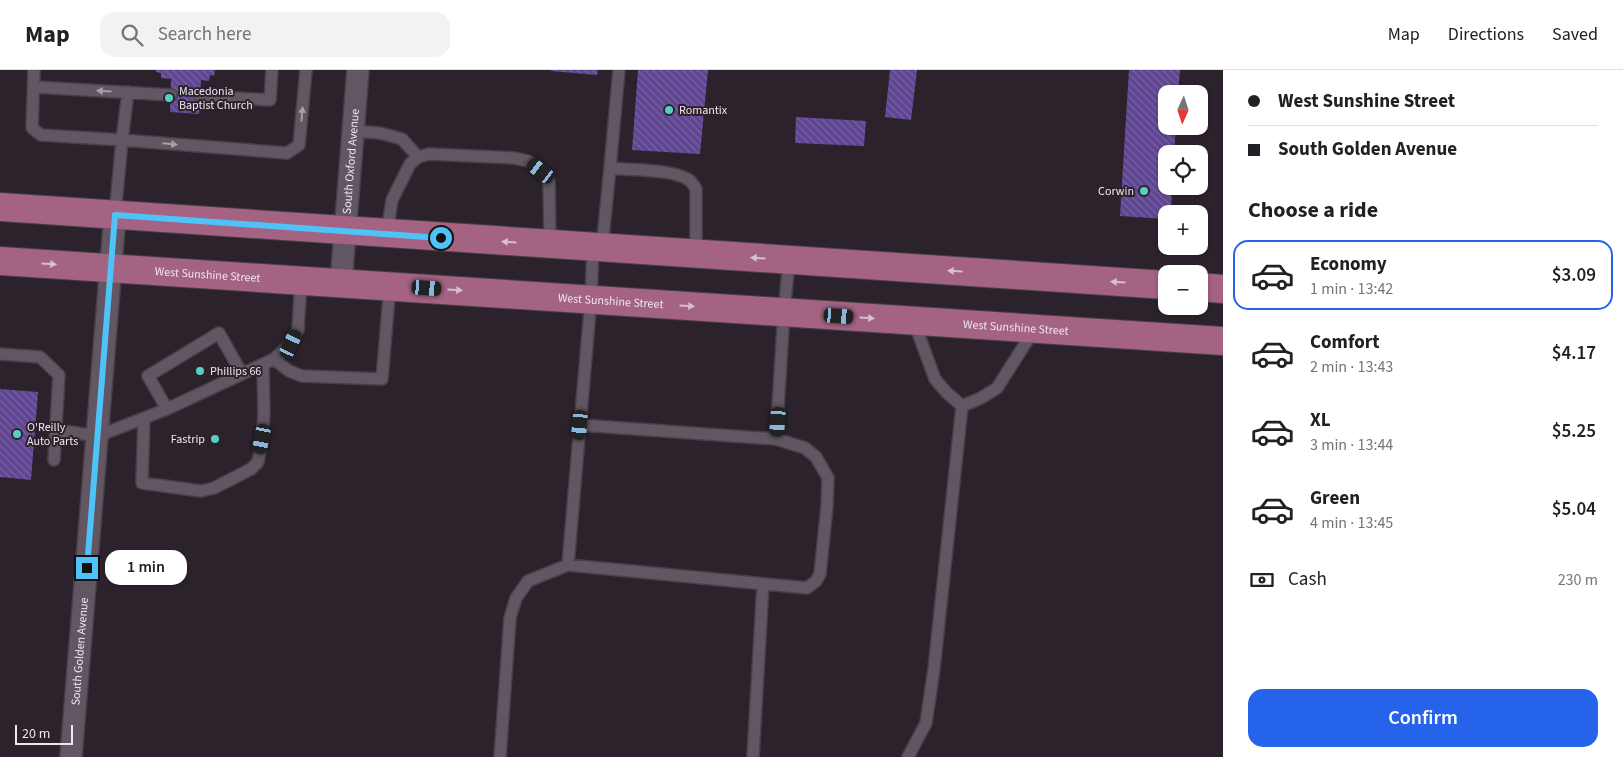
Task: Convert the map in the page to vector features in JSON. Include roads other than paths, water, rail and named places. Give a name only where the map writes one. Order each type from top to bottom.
[{"type":"main road","points":[[0,207],[345,232],[1158,284]]},
{"type":"main road","name":"West Sunshine Street","points":[[0,261],[390,285],[1223,341]]},
{"type":"main road","points":[[1208,288],[1223,289]]},
{"type":"street","name":"South Oxford Avenue","points":[[341,283],[358,70]]},
{"type":"street","name":"South Golden Avenue","points":[[71,757],[115,215]]},
{"type":"lane","points":[[34,70],[32,128],[41,135],[287,154],[299,145],[306,70]]},
{"type":"lane","points":[[200,96],[270,100],[272,70]]},
{"type":"lane","points":[[568,565],[591,299],[610,168],[619,70]]},
{"type":"lane","points":[[34,87],[171,95]]},
{"type":"lane","points":[[115,215],[128,92]]},
{"type":"lane","points":[[353,131],[380,133],[402,139],[418,158]]},
{"type":"lane","points":[[387,234],[392,200],[410,164],[418,158],[430,154],[514,158],[528,161],[541,171],[549,181],[550,245]]},
{"type":"lane","points":[[610,168],[680,175],[690,181],[696,189],[696,254]]},
{"type":"lane","points":[[776,439],[789,260]]},
{"type":"lane","points":[[56,430],[98,436],[167,409],[193,393],[274,359],[291,344],[298,330],[301,280]]},
{"type":"lane","points":[[274,359],[289,371],[302,376],[382,379],[390,285]]},
{"type":"lane","points":[[913,321],[935,379],[962,406]]},
{"type":"lane","points":[[962,406],[981,398],[997,388],[1034,329]]},
{"type":"lane","points":[[167,409],[148,376],[178,364],[199,352],[219,333],[242,374]]},
{"type":"lane","points":[[0,354],[40,357],[59,375],[54,460]]},
{"type":"lane","points":[[144,418],[142,483],[201,491],[214,488],[251,469],[258,462],[264,415],[263,365]]},
{"type":"lane","points":[[908,757],[926,723],[934,669],[962,406]]},
{"type":"lane","points":[[500,757],[510,618],[516,598],[528,581],[568,565],[807,588],[816,581],[820,574],[828,478],[816,457],[805,448],[776,439],[580,425]]},
{"type":"lane","points":[[753,757],[762,584]]},
{"type":"place","name":"Macedonia Baptist Church","points":[[169,98]]},
{"type":"place","name":"Romantix","points":[[669,110]]},
{"type":"place","name":"Corwin","points":[[1144,191]]},
{"type":"place","name":"Phillips 66","points":[[200,371]]},
{"type":"place","name":"O'Reilly Auto Parts","points":[[17,434]]},
{"type":"place","name":"Fastrip","points":[[215,439]]}]
